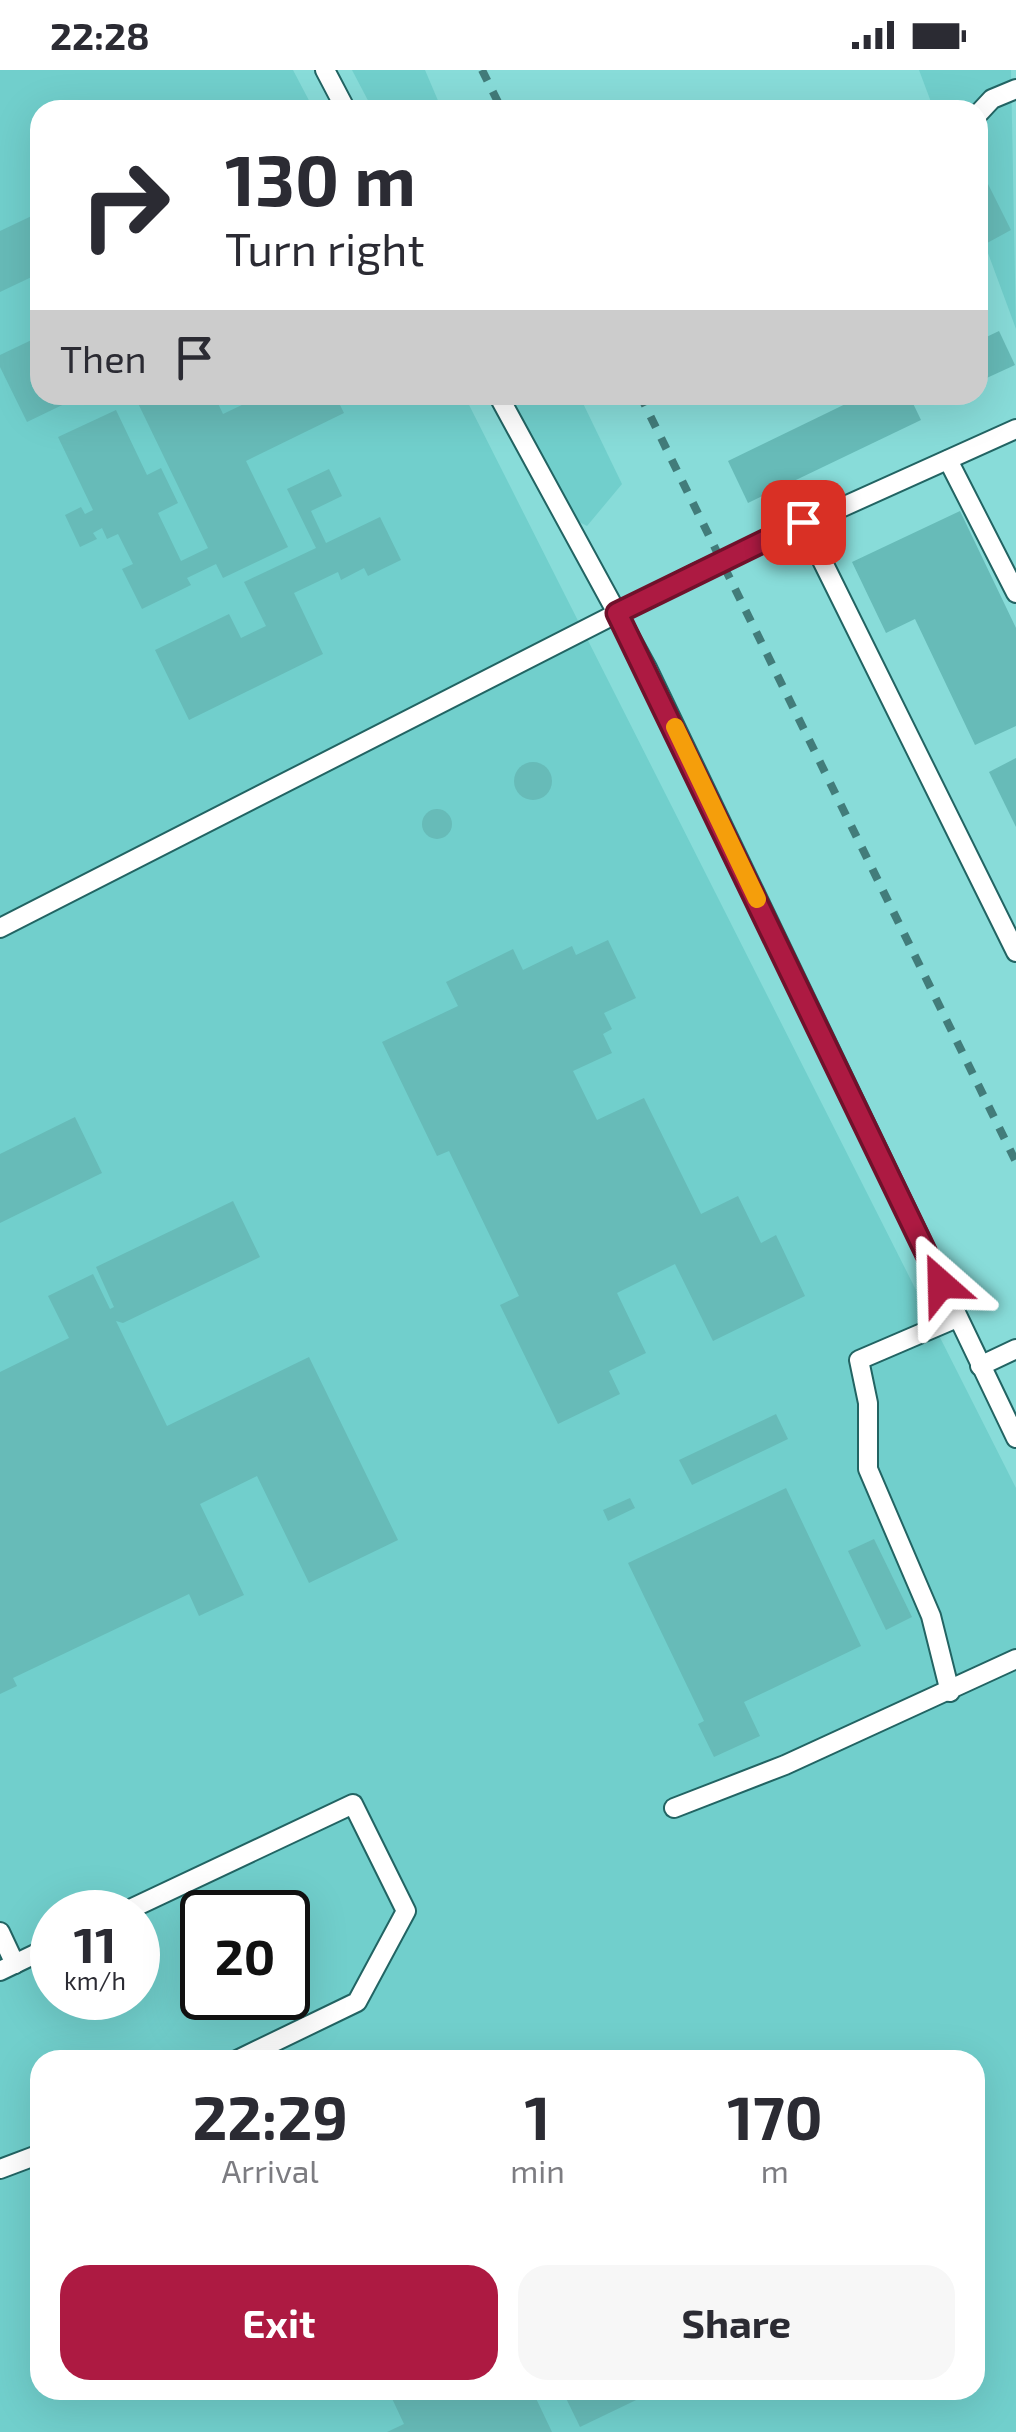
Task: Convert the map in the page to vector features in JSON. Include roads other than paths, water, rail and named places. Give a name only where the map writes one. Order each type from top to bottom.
[{"type":"lane","points":[[324,70],[340,100]]},
{"type":"lane","points":[[988,103],[1016,89]]},
{"type":"lane","points":[[503,405],[617,613],[1016,1438]]},
{"type":"lane","points":[[0,928],[617,613],[803,522],[1016,429]]},
{"type":"lane","points":[[948,460],[1016,594]]},
{"type":"lane","points":[[803,522],[1016,952]]},
{"type":"lane","points":[[950,1692],[931,1616],[868,1469],[868,1403],[858,1360],[958,1318]]},
{"type":"lane","points":[[980,1366],[1016,1348]]},
{"type":"lane","points":[[674,1808],[785,1765],[1016,1660]]},
{"type":"lane","points":[[160,1895],[353,1804],[406,1912],[357,2002],[258,2050]]},
{"type":"lane","points":[[0,1932],[8,1967]]},
{"type":"lane","points":[[0,2169],[30,2158]]},
{"type":"railway","points":[[482,70],[497,100]]},
{"type":"railway","points":[[645,405],[1016,1162]]}]
